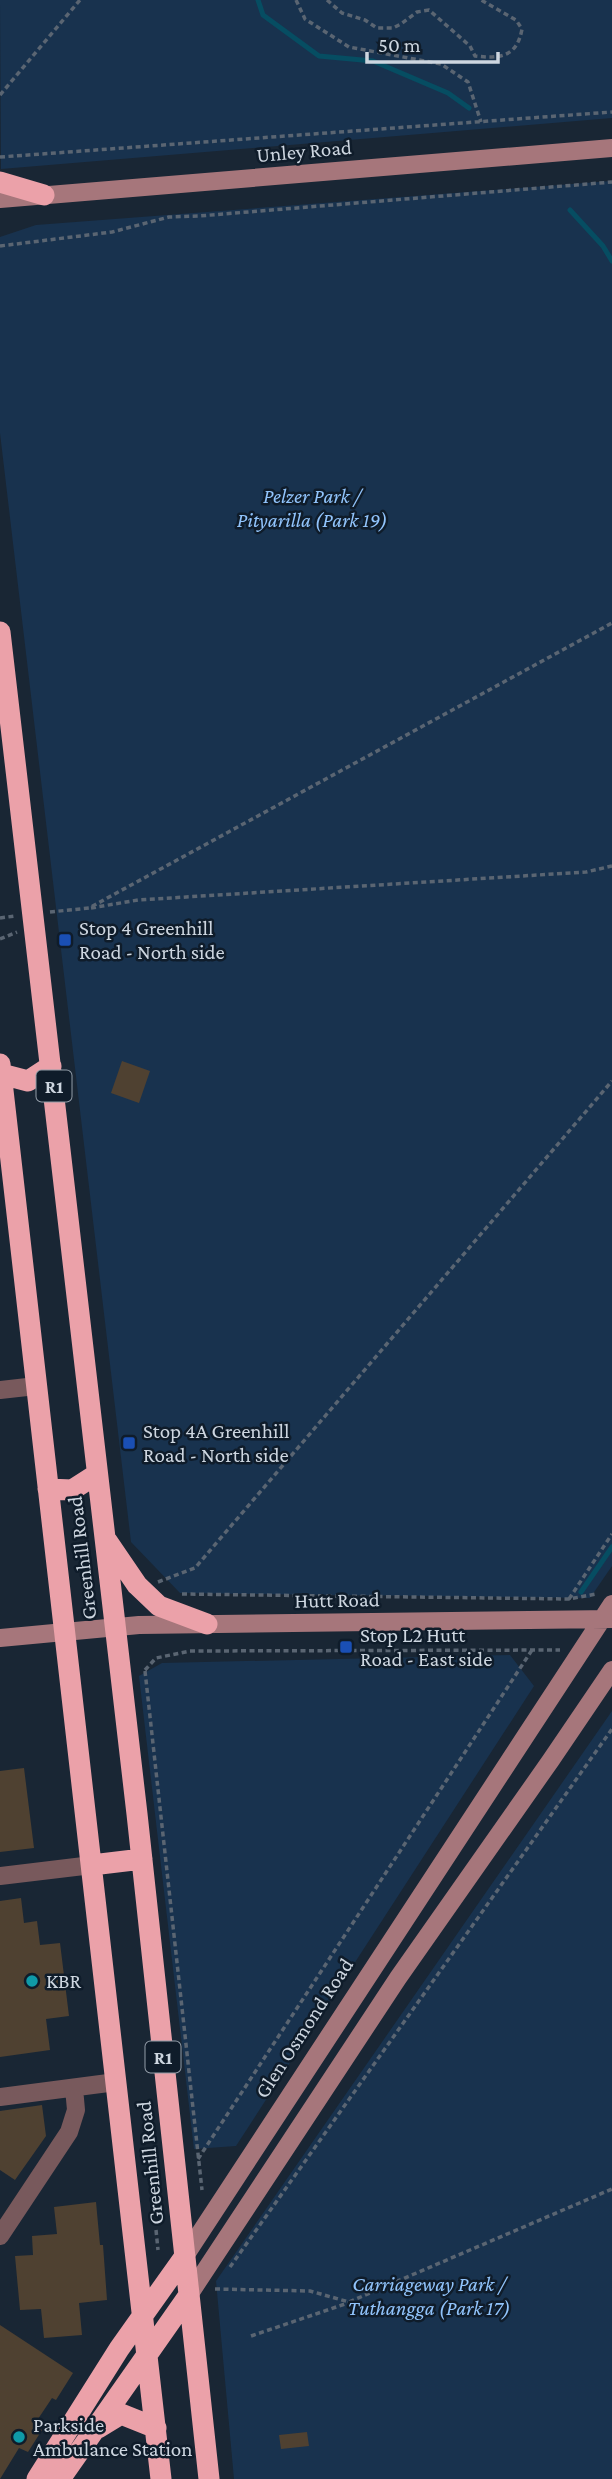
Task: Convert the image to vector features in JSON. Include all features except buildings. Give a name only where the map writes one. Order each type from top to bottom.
[{"type":"highway","points":[[0,183],[44,195]]},
{"type":"highway","name":"Greenhill Road","points":[[0,632],[8,699],[9,780],[51,1066],[142,1859],[209,2479]]},
{"type":"highway","points":[[0,725],[8,699]]},
{"type":"highway","points":[[1,1069],[28,1081],[51,1066]]},
{"type":"highway","name":"Greenhill Road","points":[[1,1069],[4,1132],[92,1865],[161,2479]]},
{"type":"highway","points":[[48,1489],[72,1490],[97,1474]]},
{"type":"highway","points":[[104,1536],[137,1585],[159,1606],[207,1624]]},
{"type":"highway","points":[[92,1865],[142,1859]]},
{"type":"highway","name":"Glen Osmond Road","points":[[37,2479],[143,2315],[185,2256]]},
{"type":"highway","points":[[61,2479],[189,2295]]},
{"type":"highway","points":[[90,2434],[121,2414],[156,2428]]},
{"type":"main road","name":"Unley Road","points":[[0,199],[612,148]]},
{"type":"main road","name":"Glen Osmond Road","points":[[185,2256],[607,1619],[612,1604]]},
{"type":"main road","name":"Hutt Road","points":[[0,1638],[114,1626],[607,1619]]},
{"type":"main road","points":[[189,2295],[398,1978],[612,1670]]},
{"type":"street","points":[[0,1390],[36,1386]]},
{"type":"street","points":[[0,1876],[92,1865]]},
{"type":"street","points":[[0,2097],[116,2082]]},
{"type":"street","points":[[0,2236],[69,2132],[76,2110],[74,2088]]},
{"type":"path","points":[[0,95],[80,0]]},
{"type":"path","points":[[296,0],[305,19],[349,47],[441,64],[468,82],[481,122]]},
{"type":"path","points":[[327,0],[342,13],[365,20],[377,28],[393,28],[417,12],[429,10],[470,46],[475,56],[495,58],[515,49],[522,29],[516,20],[481,0]]},
{"type":"path","points":[[0,157],[612,112]]},
{"type":"path","points":[[0,246],[112,232],[169,217],[612,182]]},
{"type":"path","points":[[89,908],[612,622]]},
{"type":"path","points":[[55,912],[138,900],[586,872],[612,866]]},
{"type":"path","points":[[0,939],[12,933],[26,931]]},
{"type":"path","points":[[162,1591],[152,1584],[195,1568],[612,1081]]},
{"type":"path","points":[[569,1600],[612,1534]]},
{"type":"path","points":[[172,1592],[239,1596],[569,1600],[596,1594]]},
{"type":"path","points":[[198,2159],[533,1650]]},
{"type":"path","points":[[145,1670],[156,1658],[190,1651],[560,1650]]},
{"type":"path","points":[[144,1661],[202,2190]]},
{"type":"path","points":[[349,2302],[310,2291],[215,2289],[612,1729]]},
{"type":"path","points":[[251,2336],[349,2302],[612,2189]]},
{"type":"path","points":[[156,2230],[158,2250]]},
{"type":"green space","points":[[0,0],[612,0],[612,118],[1,169]]},
{"type":"green space","name":"Pelzer Park / Pityarilla (Park 19)","points":[[612,181],[612,1566],[590,1598],[180,1593],[131,1542],[0,433],[0,237],[36,225]]},
{"type":"green space","points":[[510,1655],[534,1686],[236,2146],[194,2149],[139,1676],[162,1663]]},
{"type":"green space","name":"Carriageway Park / Tuthangga (Park 17)","points":[[612,1711],[612,2479],[234,2479],[216,2281]]},
{"type":"waterway","points":[[258,0],[263,15],[319,56],[373,61],[448,93],[469,108]]},
{"type":"waterway","points":[[570,210],[603,246],[612,261]]},
{"type":"waterway","points":[[581,1592],[612,1547]]},
{"type":"place","name":"Stop 4 Greenhill Road - North side","points":[[65,940]]},
{"type":"place","name":"Stop 4A Greenhill Road - North side","points":[[129,1443]]},
{"type":"place","name":"Stop L2 Hutt Road - East side","points":[[346,1647]]},
{"type":"place","name":"KBR","points":[[32,1981]]},
{"type":"place","name":"Parkside Ambulance Station","points":[[19,2437]]}]
